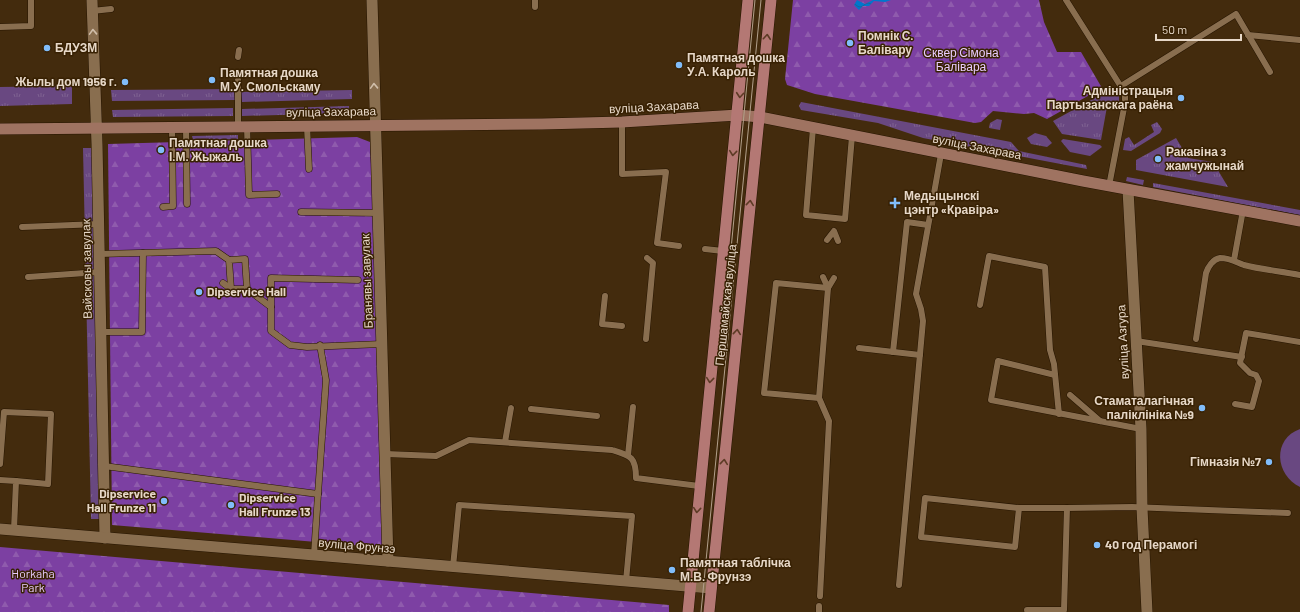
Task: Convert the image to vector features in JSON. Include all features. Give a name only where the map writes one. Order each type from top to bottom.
[{"type":"main road","name":"Першамайская вуліца","points":[[688,612],[689,586],[738,115],[748,0]]},
{"type":"main road","name":"Першамайская вуліца","points":[[709,612],[771,0]]},
{"type":"main road","name":"вуліца Захарава","points":[[0,129],[622,122],[738,115],[760,117],[941,154],[1300,221]]},
{"type":"street","name":"Бранявы завулак","points":[[372,0],[388,561]]},
{"type":"street","name":"Вайсковы завулак","points":[[92,5],[100,254],[105,538]]},
{"type":"street","name":"вуліца Азгура","points":[[1128,190],[1142,429],[1142,508],[1147,612]]},
{"type":"street","name":"вуліца Фрунзэ","points":[[0,529],[711,588]]},
{"type":"lane","points":[[0,27],[31,26],[31,0]]},
{"type":"lane","points":[[1066,0],[1125,94],[1125,103],[1109,186]]},
{"type":"lane","points":[[92,5],[111,9]]},
{"type":"lane","points":[[1121,86],[1236,14],[1270,72]]},
{"type":"lane","points":[[1248,35],[1300,40]]},
{"type":"lane","points":[[238,80],[249,195],[277,194]]},
{"type":"lane","points":[[622,122],[622,174],[666,172],[657,243],[679,246]]},
{"type":"lane","points":[[307,126],[309,169]]},
{"type":"lane","points":[[163,207],[174,206],[172,127]]},
{"type":"lane","points":[[186,127],[187,204]]},
{"type":"lane","points":[[813,128],[806,215],[844,219],[852,136]]},
{"type":"lane","points":[[900,585],[923,321],[922,309],[916,294],[941,154]]},
{"type":"lane","points":[[1234,260],[1243,210]]},
{"type":"lane","points":[[302,212],[378,212]]},
{"type":"lane","points":[[828,240],[834,231],[836,218]]},
{"type":"lane","points":[[893,352],[907,222],[928,225]]},
{"type":"lane","points":[[22,227],[98,224]]},
{"type":"lane","points":[[834,231],[838,241]]},
{"type":"lane","points":[[705,249],[724,251]]},
{"type":"lane","points":[[100,254],[216,251],[230,260],[245,259],[248,289]]},
{"type":"lane","points":[[101,332],[142,332],[143,253]]},
{"type":"lane","points":[[980,305],[989,256],[1045,267],[1050,350],[1055,375],[1059,414]]},
{"type":"lane","points":[[646,339],[653,263],[647,258]]},
{"type":"lane","points":[[1196,339],[1206,273],[1208,266],[1219,258],[1234,260],[1244,265],[1300,275]]},
{"type":"lane","points":[[230,260],[231,289]]},
{"type":"lane","points":[[28,276],[100,272]]},
{"type":"lane","points":[[823,277],[828,288]]},
{"type":"lane","points":[[358,280],[271,278],[271,331],[290,345],[382,344]]},
{"type":"lane","points":[[820,596],[829,421],[819,398],[828,288],[834,278]]},
{"type":"lane","points":[[223,283],[231,289],[248,289],[271,307]]},
{"type":"lane","points":[[819,398],[764,392],[776,283],[828,288]]},
{"type":"lane","points":[[605,296],[602,324],[622,326]]},
{"type":"lane","points":[[1235,404],[1252,407],[1259,381],[1256,375],[1250,373],[1240,363],[1246,333],[1300,342]]},
{"type":"lane","points":[[1136,341],[1242,357]]},
{"type":"lane","points":[[314,555],[326,380],[320,345]]},
{"type":"lane","points":[[860,348],[920,355]]},
{"type":"lane","points":[[1055,375],[998,360],[991,400],[1142,429]]},
{"type":"lane","points":[[1070,395],[1101,422]]},
{"type":"lane","points":[[505,442],[511,408]]},
{"type":"lane","points":[[628,455],[633,408]]},
{"type":"lane","points":[[532,409],[597,416]]},
{"type":"lane","points":[[0,464],[4,412],[51,414],[48,484],[0,480]]},
{"type":"lane","points":[[386,454],[436,456],[469,440],[612,450],[628,455],[636,465],[636,478],[699,486]]},
{"type":"lane","points":[[104,466],[318,494]]},
{"type":"lane","points":[[14,530],[16,481]]},
{"type":"lane","points":[[1019,508],[1015,547],[921,537],[925,498],[1019,508],[1142,508],[1288,513]]},
{"type":"lane","points":[[453,567],[459,505],[632,516],[626,581]]},
{"type":"lane","points":[[1027,610],[1064,610],[1066,508]]},
{"type":"green space","name":"Сквер Сімона Балівара","points":[[793,0],[1039,0],[1044,22],[1057,52],[1081,52],[1102,88],[1047,119],[1034,113],[1024,114],[993,111],[981,122],[975,123],[815,94],[787,85],[785,79]]},
{"type":"green space","points":[[72,86],[72,104],[0,106],[0,87]]},
{"type":"green space","points":[[1113,88],[1119,95],[1119,103],[1108,101],[1101,140],[1062,134],[1053,121]]},
{"type":"green space","points":[[234,89],[235,100],[112,101],[111,90]]},
{"type":"green space","points":[[352,90],[352,99],[242,102],[241,92]]},
{"type":"green space","points":[[801,102],[1011,142],[1019,151],[1086,165],[1087,169],[923,138],[878,123],[801,110],[799,106]]},
{"type":"green space","points":[[349,106],[349,113],[242,116],[242,109]]},
{"type":"green space","points":[[233,108],[233,116],[113,117],[112,110]]},
{"type":"green space","points":[[997,119],[1002,120],[1000,130],[989,128],[990,123]]},
{"type":"green space","points":[[1157,122],[1162,129],[1160,133],[1131,151],[1123,150],[1125,139],[1129,137],[1134,145],[1154,132],[1151,125]]},
{"type":"green space","points":[[1035,133],[1046,136],[1052,143],[1047,147],[1031,144],[1027,138]]},
{"type":"green space","points":[[238,135],[238,139],[193,140],[192,136]]},
{"type":"green space","points":[[357,137],[370,142],[388,548],[112,525],[108,144]]},
{"type":"green space","points":[[1176,138],[1188,158],[1213,162],[1228,187],[1136,170],[1136,160]]},
{"type":"green space","points":[[1063,139],[1100,145],[1102,147],[1090,156],[1070,152],[1061,141]]},
{"type":"green space","points":[[83,148],[95,148],[102,519],[91,519]]},
{"type":"green space","points":[[1127,177],[1144,180],[1143,185],[1126,181]]},
{"type":"green space","points":[[1153,183],[1300,210],[1300,215],[1153,187]]},
{"type":"green space","points":[[1300,429],[1300,487],[1286,474],[1280,457],[1281,449],[1285,441],[1291,434]]},
{"type":"green space","name":"Horkaha Park","points":[[0,547],[669,605],[669,612],[0,612]]},
{"type":"water","points":[[857,0],[865,4],[873,0],[891,0],[885,2],[874,1],[869,6],[863,6],[859,10],[854,5]]},
{"type":"tram line","points":[[724,322],[755,0]]},
{"type":"tram line","points":[[701,612],[761,0]]},
{"type":"place","name":"Помнік С. Балівару","points":[[850,43]]},
{"type":"place","name":"БДУЗМ","points":[[47,48]]},
{"type":"place","name":"Памятная дошка У.А. Кароль","points":[[679,65]]},
{"type":"place","name":"Памятная дошка М.У. Смольскаму","points":[[212,80]]},
{"type":"place","name":"Жылы дом 1956 г.","points":[[125,82]]},
{"type":"place","name":"Адміністрацыя Партызанскага раёна","points":[[1181,98]]},
{"type":"place","name":"Памятная дошка І.М. Жыжаль","points":[[161,150]]},
{"type":"place","name":"Ракавіна з жамчужынай","points":[[1158,159]]},
{"type":"place","name":"Медыцынскі цэнтр «Кравіра»","points":[[895,203]]},
{"type":"place","name":"Dipservice Hall","points":[[199,292]]},
{"type":"place","name":"Стаматалагічная паліклініка №9","points":[[1202,408]]},
{"type":"place","name":"Гімназія №7","points":[[1269,462]]},
{"type":"place","name":"Dipservice Hall Frunze 11","points":[[164,501]]},
{"type":"place","name":"Dipservice Hall Frunze 13","points":[[231,505]]},
{"type":"place","name":"40 год Перамогі","points":[[1097,545]]},
{"type":"place","name":"Памятная таблічка М.В. Фрунзэ","points":[[672,570]]}]
